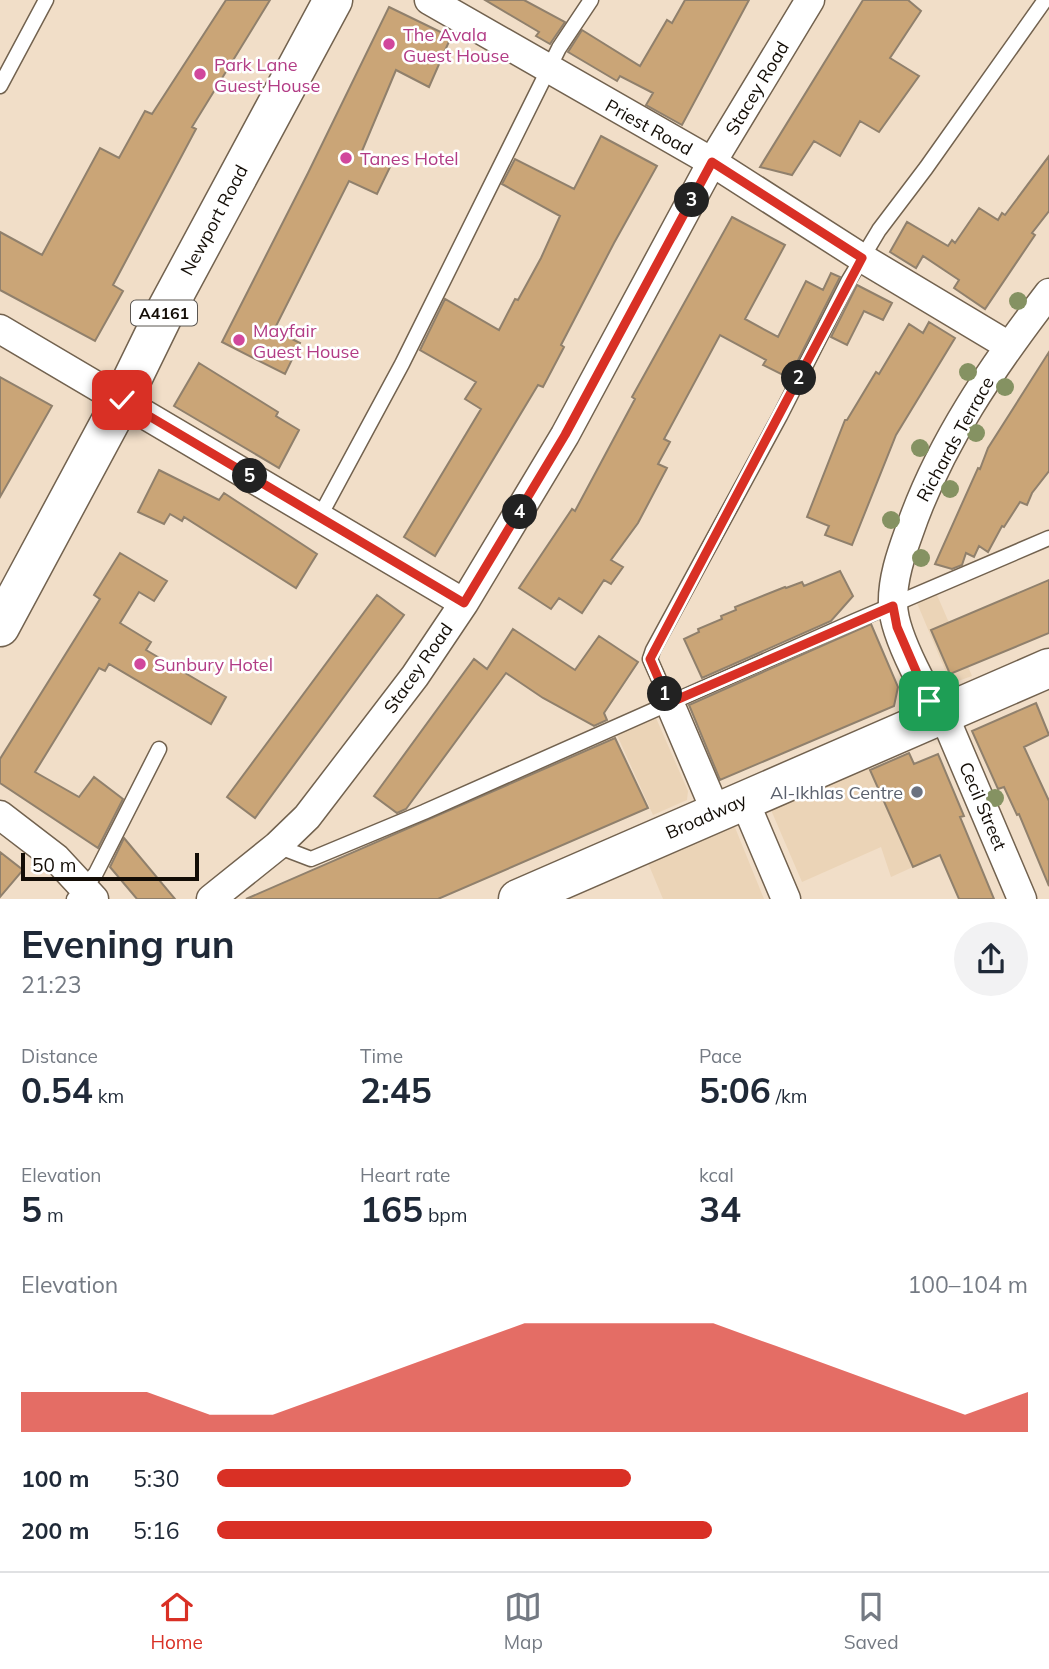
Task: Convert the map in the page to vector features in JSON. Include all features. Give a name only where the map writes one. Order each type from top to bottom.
[{"type":"main road","name":"Newport Road","points":[[0,628],[122,400],[164,314],[334,0]]},
{"type":"main road","name":"Broadway","points":[[542,894],[730,806],[1049,668]]},
{"type":"street","name":"Priest Road","points":[[429,0],[712,162],[862,258],[1009,346]]},
{"type":"street","name":"Stacey Road","points":[[211,899],[277,846],[307,817],[415,676],[464,603],[565,435],[712,162],[810,0]]},
{"type":"street","name":"Richards Terrace","points":[[940,715],[929,701],[897,627],[893,606],[904,546],[931,475],[961,421],[1009,346],[1049,293]]},
{"type":"street","points":[[0,329],[464,603]]},
{"type":"street","points":[[671,707],[786,899]]},
{"type":"street","name":"Cecil Street","points":[[940,715],[948,725],[962,756],[1022,899]]},
{"type":"street","points":[[0,815],[56,858],[84,895]]},
{"type":"lane","points":[[0,86],[46,0]]},
{"type":"lane","points":[[320,516],[402,364],[559,48],[591,0]]},
{"type":"lane","points":[[671,707],[650,659],[653,650],[862,258],[879,230],[1045,0]]},
{"type":"lane","points":[[277,846],[311,859],[671,707],[1049,538]]},
{"type":"lane","points":[[84,895],[159,749]]},
{"type":"shaded area","points":[[937,595],[972,676],[958,681],[948,677],[917,603]]},
{"type":"shaded area","points":[[656,718],[688,791],[687,800],[653,815],[617,735]]},
{"type":"shaded area","points":[[870,768],[913,867],[891,877],[881,847],[802,882],[771,810]]},
{"type":"shaded area","points":[[734,825],[764,899],[663,899],[648,863]]},
{"type":"building","points":[[226,0],[270,0],[192,127],[196,129],[113,285],[123,291],[95,341],[0,290],[0,232],[42,255],[100,148],[119,158],[145,111],[152,114]]},
{"type":"building","points":[[485,0],[524,0],[565,22],[550,44],[536,36],[539,32]]},
{"type":"building","points":[[685,0],[749,0],[682,125],[646,105],[653,93],[620,76],[617,81],[568,52],[582,30],[640,66],[667,20],[672,23]]},
{"type":"building","points":[[863,0],[908,0],[921,11],[890,58],[919,76],[879,132],[860,121],[840,156],[814,141],[792,175],[760,167]]},
{"type":"building","points":[[389,7],[451,37],[429,87],[396,70],[362,151],[391,165],[377,194],[349,181],[274,330],[300,343],[285,374],[222,342]]},
{"type":"building","points":[[601,136],[657,166],[561,345],[564,347],[543,387],[538,385],[435,556],[404,537],[481,409],[465,399],[476,382],[420,350],[445,299],[499,330],[541,258],[560,216],[502,184],[515,159],[574,189]]},
{"type":"building","points":[[1049,156],[1049,211],[1032,233],[1035,235],[985,309],[954,288],[959,280],[923,256],[916,268],[890,252],[907,222],[948,246],[952,240],[955,243],[979,208],[998,220],[1002,213],[1005,215]]},
{"type":"building","points":[[732,217],[785,245],[745,319],[778,337],[806,281],[823,290],[831,273],[840,277],[789,378],[763,365],[766,360],[720,335],[664,439],[670,442],[658,464],[667,468],[638,523],[611,560],[623,567],[611,584],[604,580],[582,613],[559,598],[551,609],[519,588],[572,509],[575,511],[635,399],[632,397]]},
{"type":"building","points":[[857,285],[892,303],[883,320],[864,311],[847,345],[831,337]]},
{"type":"building","points":[[929,322],[955,338],[896,435],[852,545],[825,535],[829,526],[807,517],[845,420],[876,372],[879,374],[909,324],[923,333]]},
{"type":"building","points":[[1049,352],[1049,471],[1032,493],[1027,505],[1020,502],[1004,527],[1002,526],[988,552],[979,546],[974,557],[966,553],[962,565],[952,569],[935,564],[988,448]]},
{"type":"building","points":[[199,363],[278,412],[276,416],[299,430],[279,468],[174,406]]},
{"type":"building","points":[[0,377],[52,406],[0,497]]},
{"type":"building","points":[[159,470],[219,500],[224,493],[317,554],[296,588],[184,517],[182,521],[170,514],[164,524],[138,512]]},
{"type":"building","points":[[120,553],[167,581],[154,601],[139,592],[120,623],[151,642],[146,650],[226,697],[211,724],[109,664],[105,671],[99,668],[35,772],[79,797],[94,777],[123,799],[98,848],[0,783],[0,759],[100,599],[94,595]]},
{"type":"building","points":[[840,571],[853,596],[831,621],[702,678],[684,639],[699,632],[698,629],[722,619],[721,616],[736,610],[735,607],[785,587],[802,582],[804,586]]},
{"type":"building","points":[[1049,580],[1049,633],[950,674],[931,630]]},
{"type":"building","points":[[377,595],[404,615],[255,818],[227,797]]},
{"type":"building","points":[[871,624],[898,687],[894,706],[720,780],[689,705]]},
{"type":"building","points":[[513,629],[575,670],[599,636],[638,662],[604,713],[607,720],[594,726],[543,698],[506,673],[406,809],[397,813],[374,796],[474,659],[487,669]]},
{"type":"building","points":[[1036,703],[1049,735],[1024,747],[1049,801],[1049,886],[1019,814],[1017,815],[1004,787],[998,789],[972,731]]},
{"type":"building","points":[[615,738],[648,808],[438,899],[246,899]]},
{"type":"building","name":"Al-Ikhlas Centre","points":[[909,753],[914,764],[938,754],[964,816],[960,817],[994,899],[959,899],[940,855],[913,867],[870,770]]},
{"type":"building","points":[[124,838],[175,899],[137,899],[110,867]]},
{"type":"building","points":[[0,852],[23,870],[0,897]]},
{"type":"place","name":"The Avala Guest House","points":[[389,44]]},
{"type":"place","name":"Park Lane Guest House","points":[[200,74]]},
{"type":"place","name":"Tanes Hotel","points":[[346,158]]},
{"type":"place","name":"Mayfair Guest House","points":[[239,340]]},
{"type":"place","name":"Sunbury Hotel","points":[[140,664]]},
{"type":"place","name":"Al-Ikhlas Centre","points":[[917,792]]},
{"type":"route","points":[[122,400],[464,603],[565,435],[712,162],[862,258],[650,659],[669,703],[893,606],[897,627],[929,701]]}]
